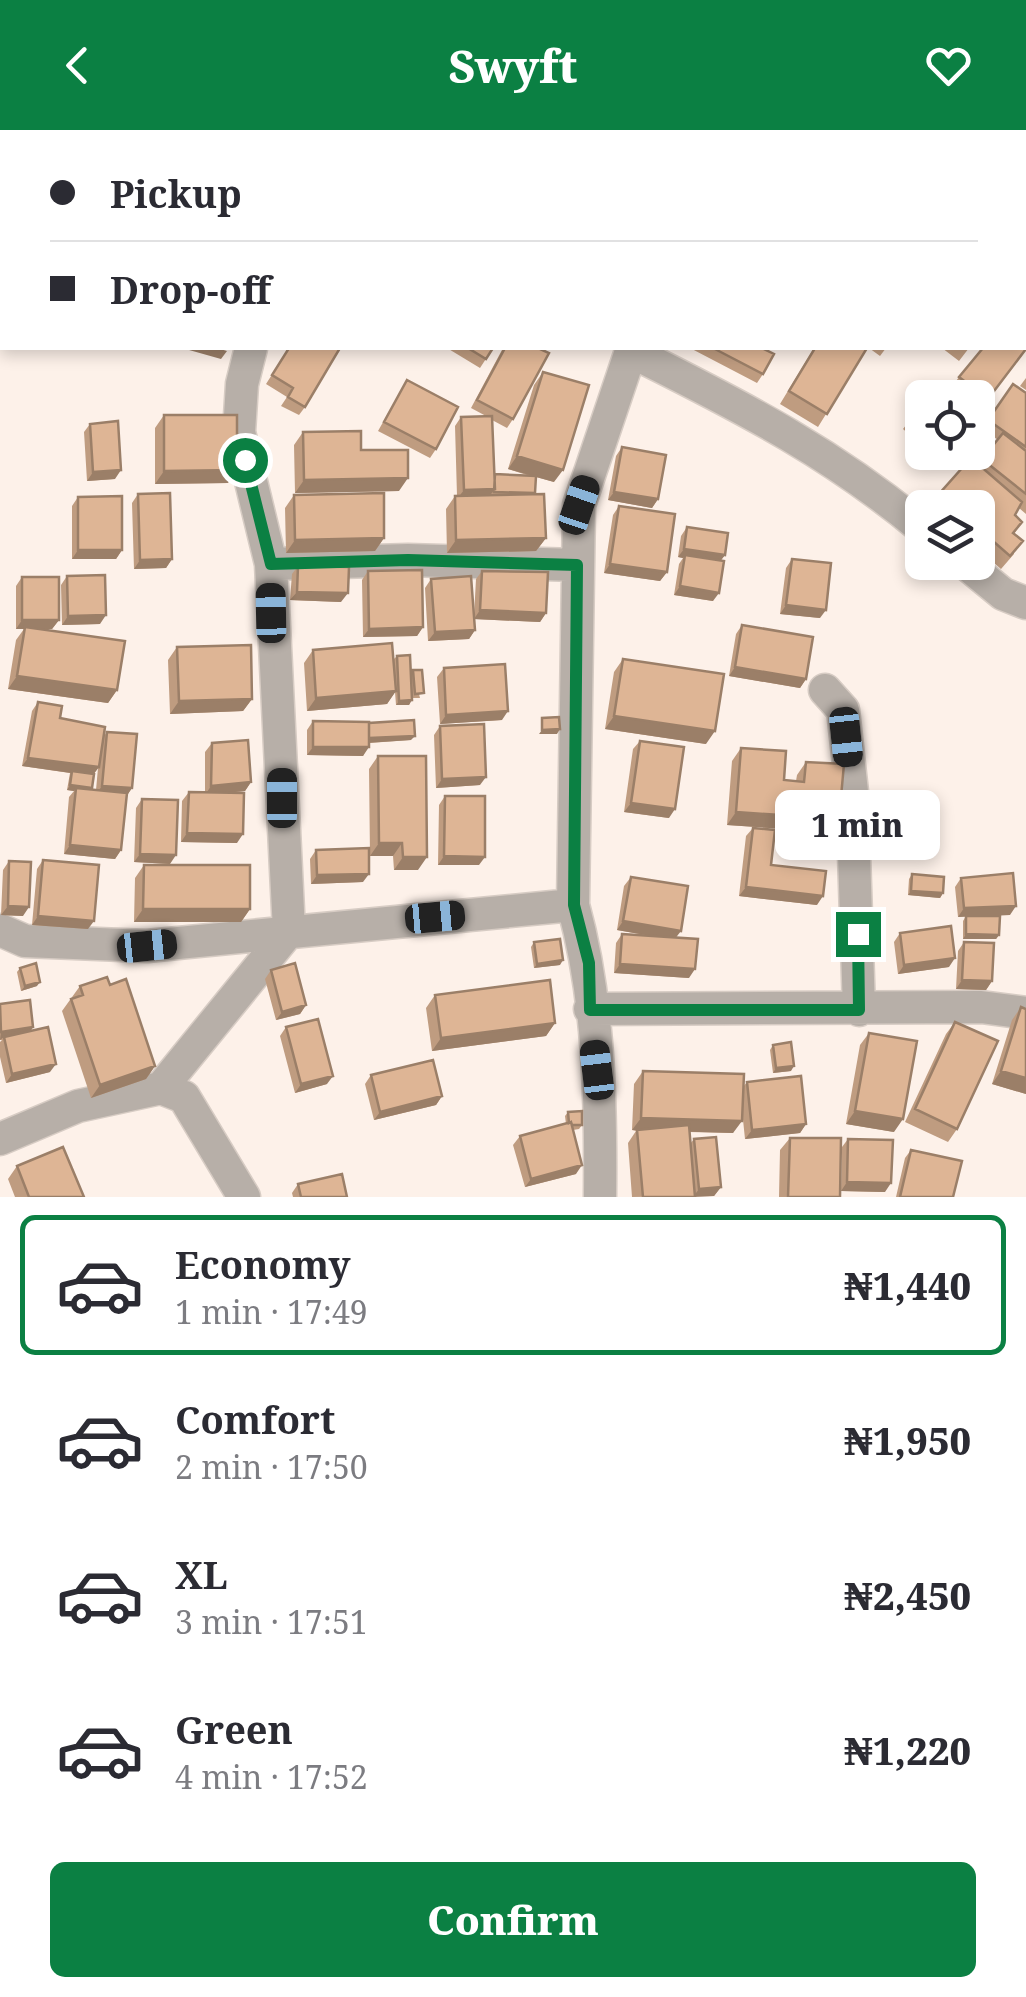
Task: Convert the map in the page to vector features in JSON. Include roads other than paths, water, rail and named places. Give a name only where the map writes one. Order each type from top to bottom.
[{"type":"street","points":[[160,1088],[289,931],[271,564],[240,432],[242,384],[250,350]]},
{"type":"street","points":[[600,1197],[601,1100],[590,1010],[589,963],[574,905],[579,505],[632,350]]},
{"type":"street","points":[[635,350],[785,429],[905,514]]},
{"type":"street","points":[[271,564],[408,560],[577,565]]},
{"type":"street","points":[[986,580],[1003,594],[1026,603]]},
{"type":"street","points":[[825,690],[843,710],[852,792],[859,1010]]},
{"type":"street","points":[[0,930],[25,941],[147,946],[574,905]]},
{"type":"street","points":[[590,1010],[981,1007],[1026,1013]]},
{"type":"street","points":[[0,1139],[78,1106],[160,1088],[184,1097],[244,1197]]}]
